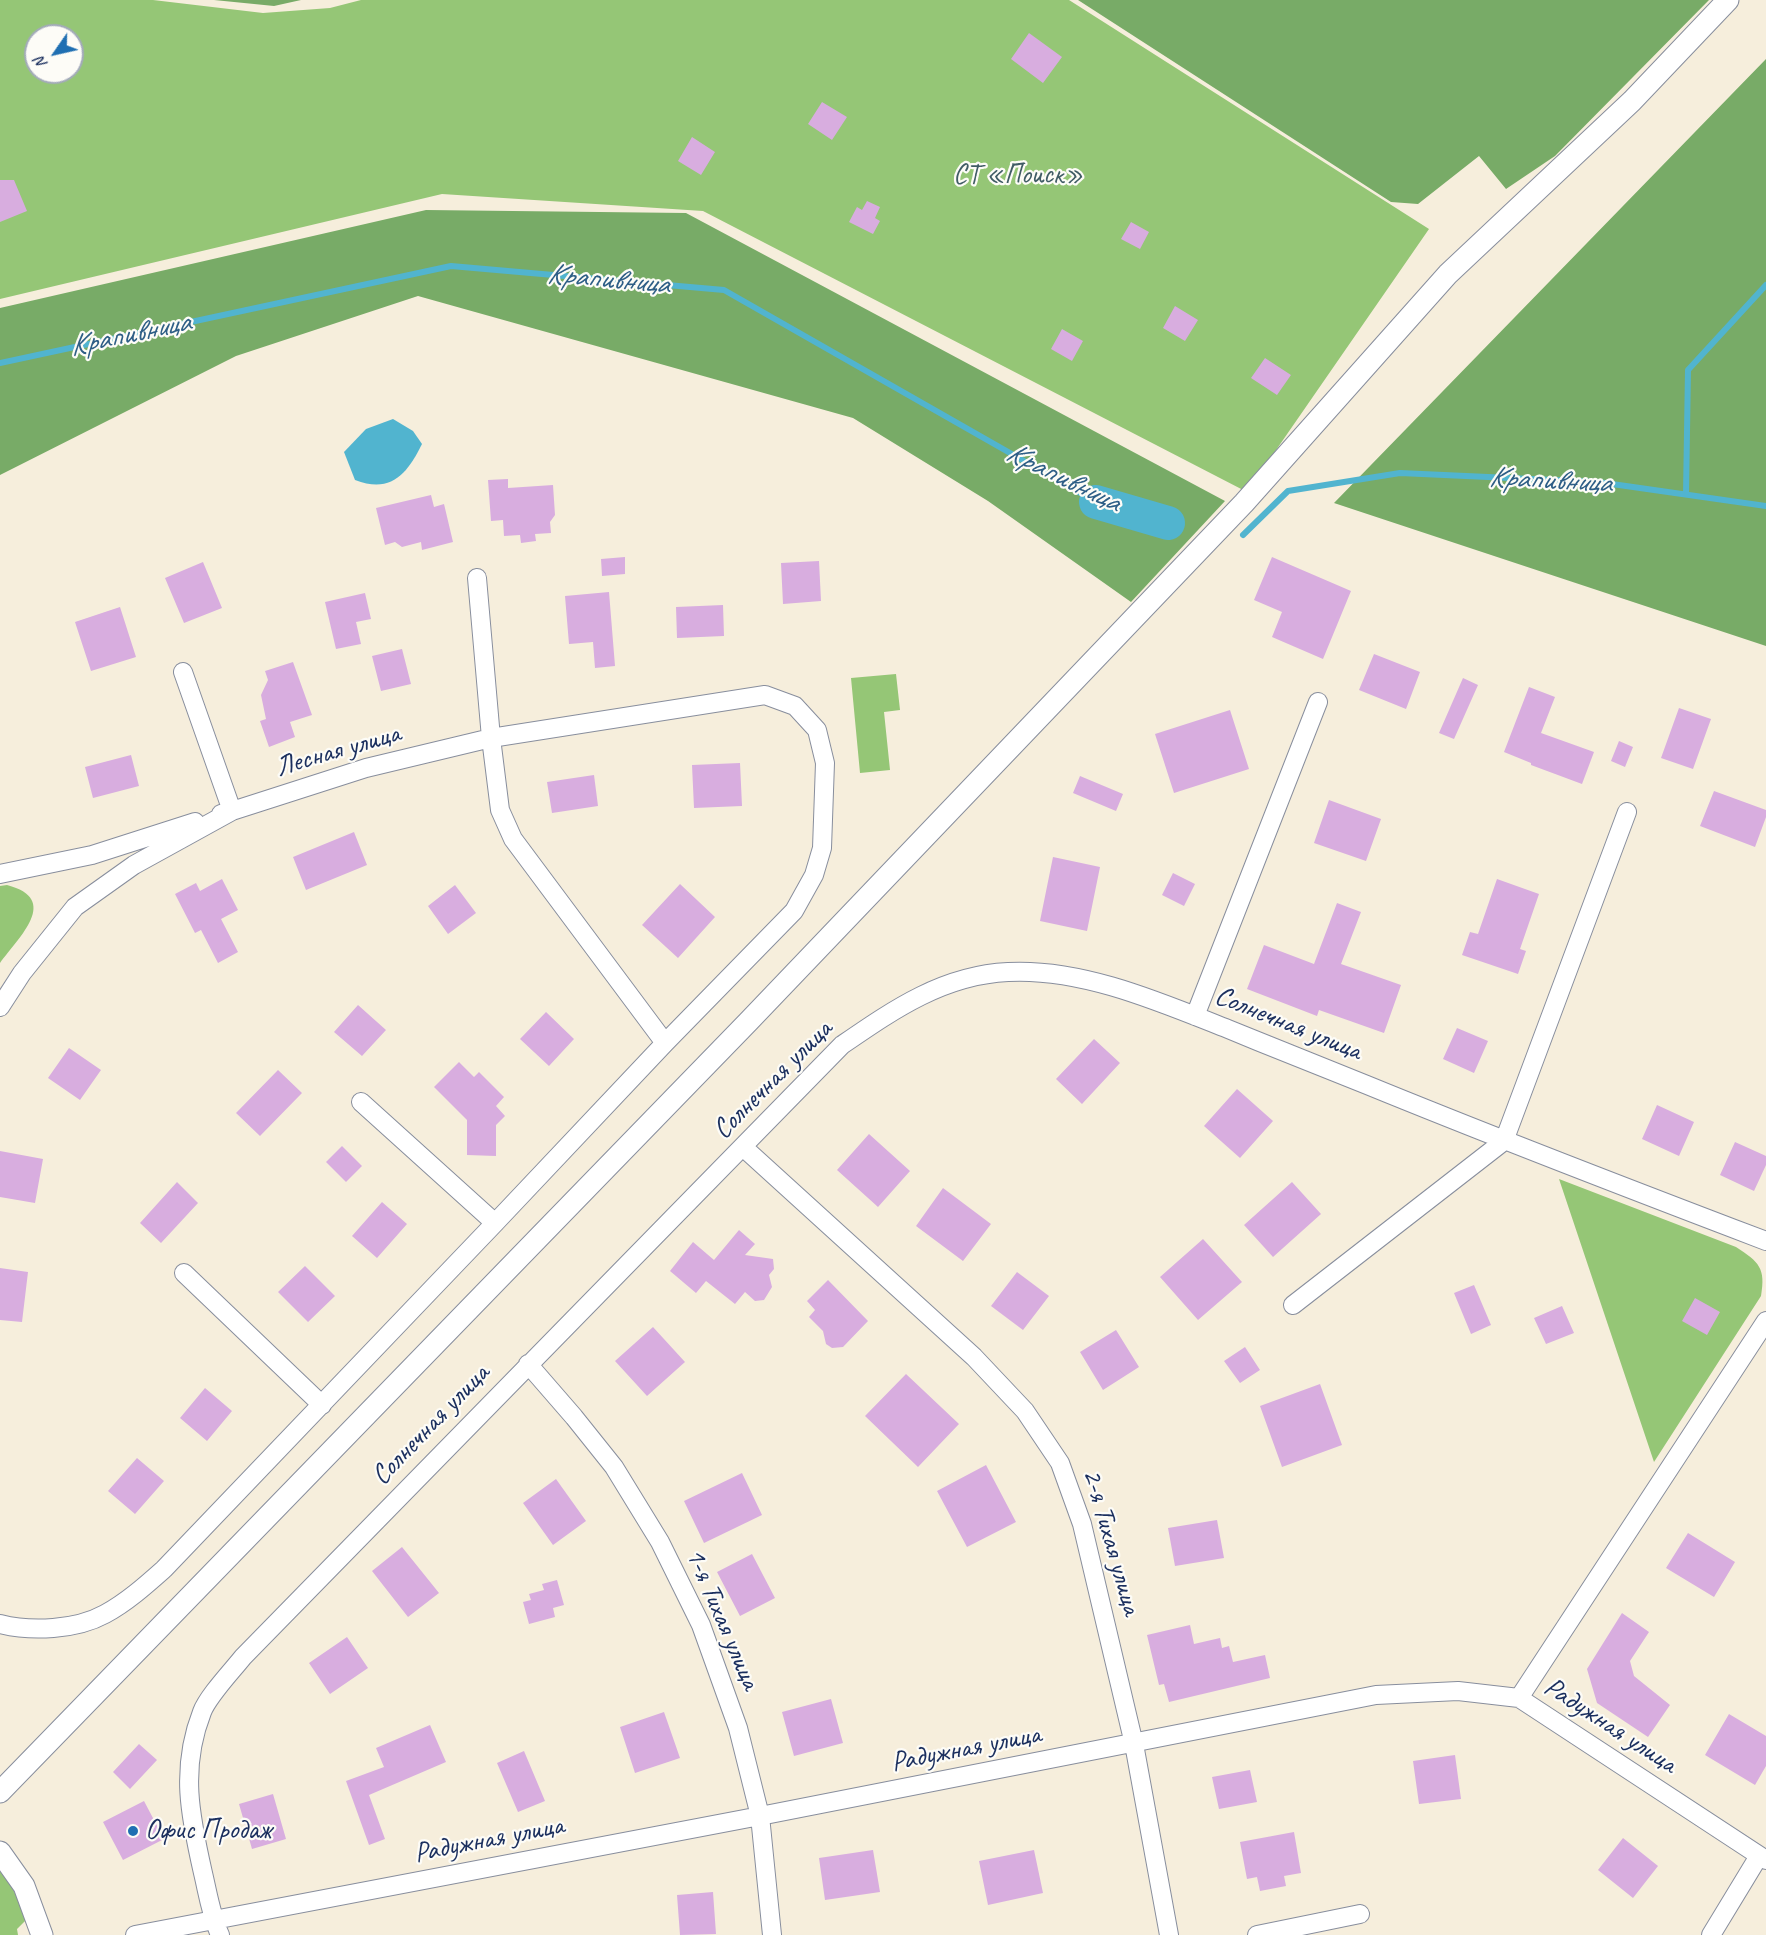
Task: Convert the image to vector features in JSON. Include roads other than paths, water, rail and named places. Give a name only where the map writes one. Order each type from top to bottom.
[{"type":"street","points":[[0,1792],[740,1031],[1179,572],[1244,503],[1448,274],[1632,101],[1728,0]]},
{"type":"street","points":[[0,1624],[21,1630],[67,1626],[103,1615],[165,1569],[665,1043],[513,839],[500,810],[491,738],[477,578]]},
{"type":"street","points":[[0,874],[92,855],[232,811],[183,672]]},
{"type":"street","name":"Лесная улица","points":[[0,1007],[22,973],[75,907],[134,865],[232,811],[366,768],[491,738],[765,695],[795,706],[817,730],[825,763],[822,848],[814,875],[794,910],[665,1043]]},
{"type":"street","points":[[1195,1016],[1318,702]]},
{"type":"street","points":[[1293,1305],[1504,1141],[1627,812]]},
{"type":"street","name":"Солнечная улица","points":[[217,1928],[196,1844],[188,1790],[190,1749],[203,1709],[243,1657],[842,1046],[897,1007],[950,982],[1007,972],[1069,975],[1139,996],[1195,1016],[1504,1141],[1766,1241]]},
{"type":"street","points":[[362,1102],[495,1223]]},
{"type":"street","name":"2-я Тихая улица","points":[[743,1147],[974,1358],[1025,1411],[1060,1463],[1082,1524],[1134,1744],[1169,1935]]},
{"type":"street","points":[[184,1273],[322,1405]]},
{"type":"street","points":[[1519,1698],[1766,1321]]},
{"type":"street","name":"1-я Тихая улица","points":[[528,1364],[614,1467],[660,1542],[701,1625],[738,1728],[760,1816],[772,1935]]},
{"type":"street","name":"Радужная улица","points":[[135,1935],[217,1928],[760,1816],[1376,1695],[1458,1691],[1519,1698],[1763,1858]]},
{"type":"street","points":[[0,1852],[24,1886],[42,1935]]},
{"type":"street","points":[[1711,1935],[1763,1858]]},
{"type":"street","points":[[1257,1935],[1360,1914]]},
{"type":"water","points":[[393,419],[413,431],[422,444],[416,455],[404,472],[388,483],[368,484],[355,480],[344,452],[366,429]]},
{"type":"waterway","name":"Крапивница","points":[[0,363],[451,266],[724,290],[1096,502]]},
{"type":"waterway","points":[[1686,494],[1688,370],[1766,285]]},
{"type":"waterway","name":"Крапивница","points":[[1243,535],[1288,491],[1400,473],[1598,482],[1766,506]]},
{"type":"waterway","name":"Крапивница","points":[[1096,502],[1168,523]]},
{"type":"place","name":"Офис Продаж","points":[[133,1831]]},
{"type":"park label","name":"СТ «Поиск»","points":[[1018,176]]}]
